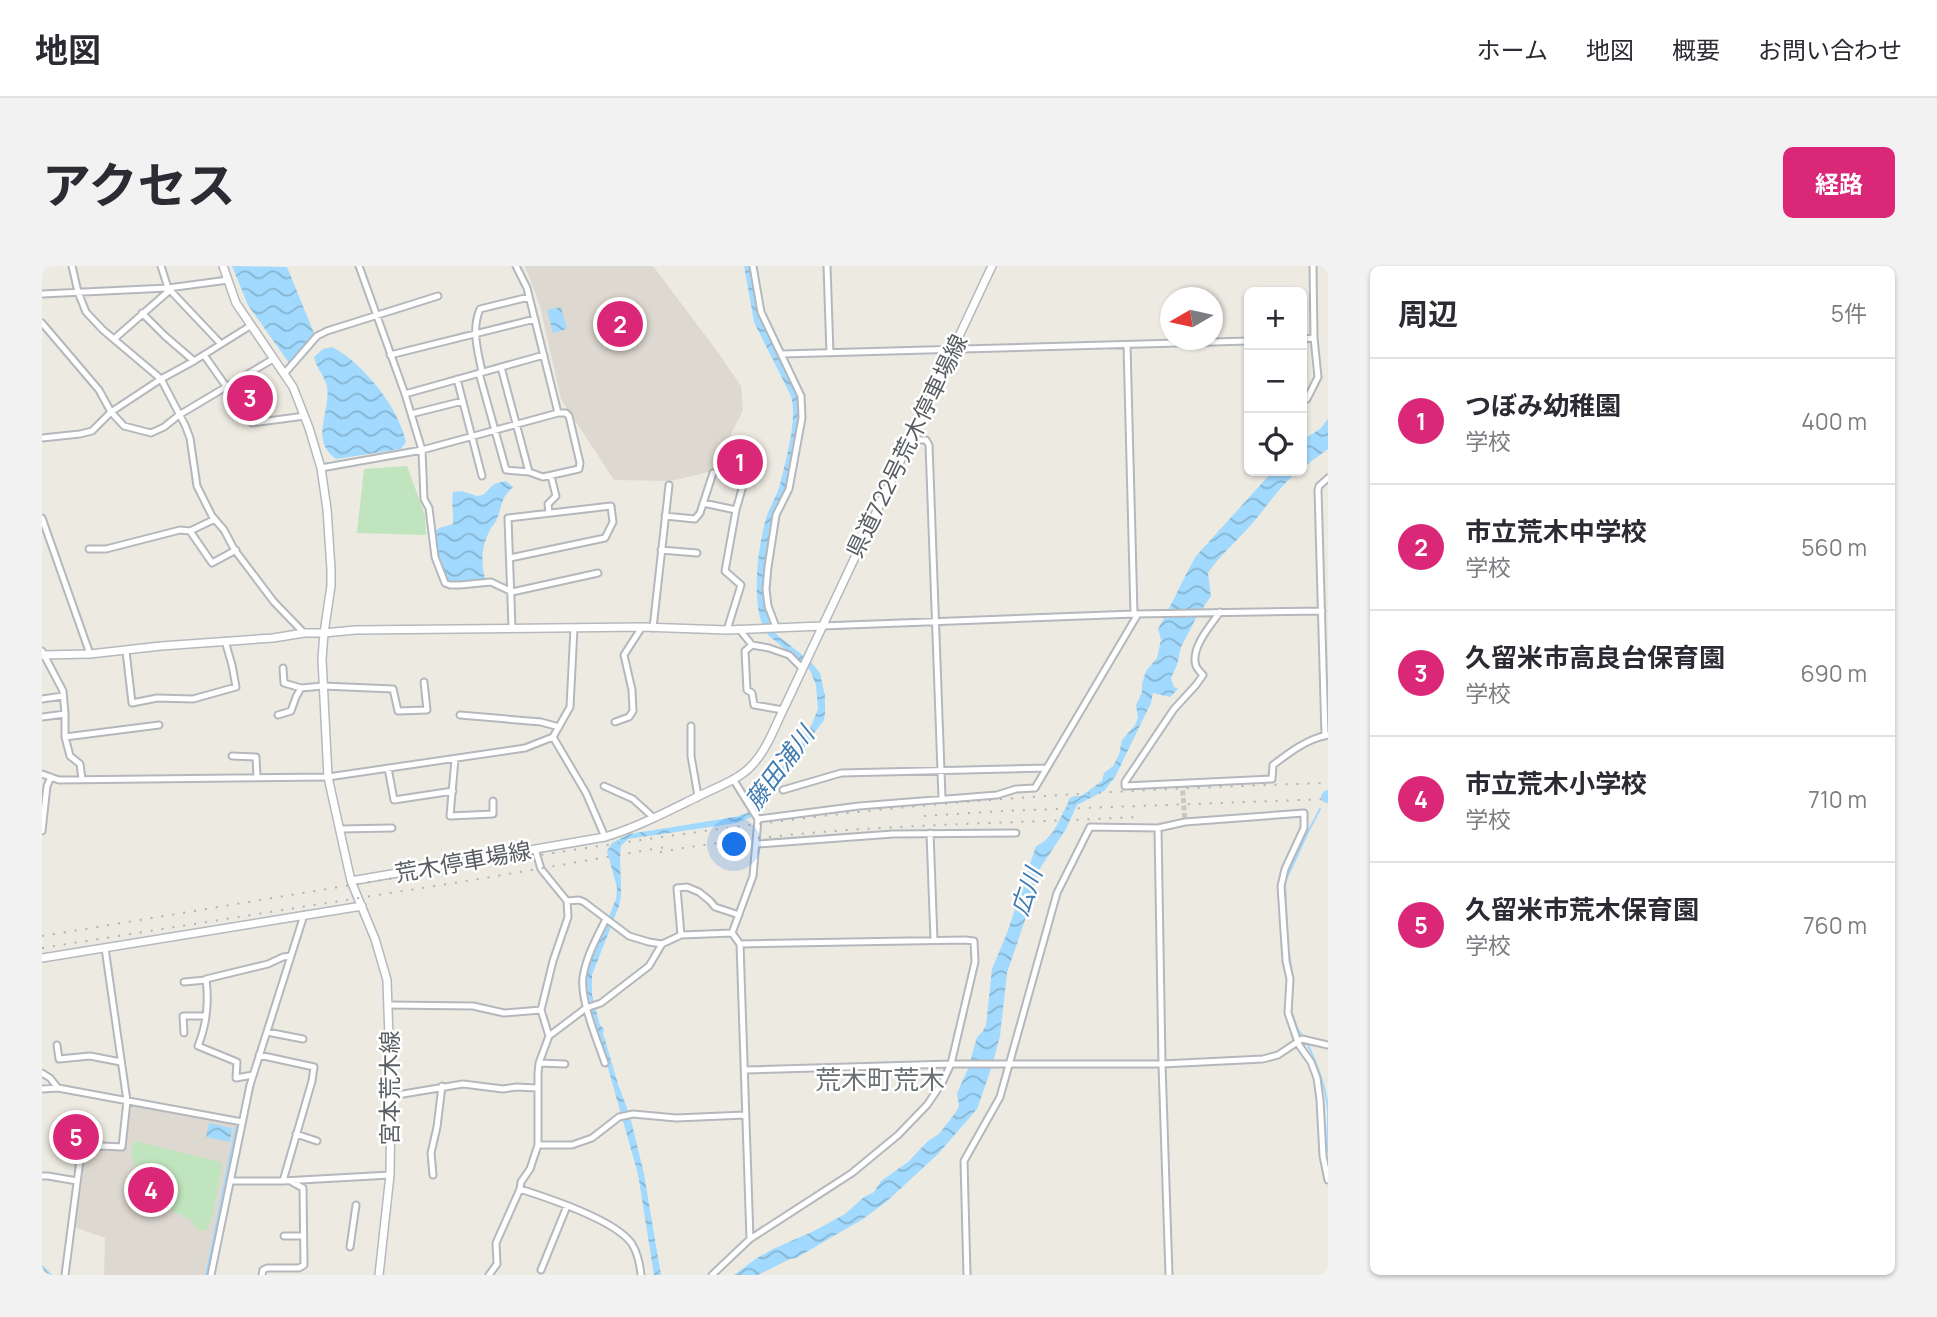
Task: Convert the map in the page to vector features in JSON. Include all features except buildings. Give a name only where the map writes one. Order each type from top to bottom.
[{"type":"main road","points":[[42,958],[362,906],[351,881],[328,777],[323,687],[324,633],[331,586],[327,509],[321,468],[293,387],[236,303],[223,266]]},
{"type":"main road","name":"県道722号荒木停車場線","points":[[822,626],[992,266]]},
{"type":"main road","points":[[43,654],[90,654],[355,630],[642,627],[739,629],[822,626]]},
{"type":"main road","name":"荒木停車場線","points":[[351,881],[605,837],[630,830],[733,779],[752,766],[760,756],[822,626]]},
{"type":"main road","name":"宮本荒木線","points":[[362,906],[383,962],[389,1005],[390,1175],[379,1275]]},
{"type":"street","points":[[72,266],[86,312],[161,380],[190,438],[197,486],[215,519],[274,602],[304,633]]},
{"type":"street","points":[[162,266],[169,289],[221,344]]},
{"type":"street","points":[[359,266],[422,450],[424,499],[429,508],[435,557],[445,583],[460,585],[491,582],[512,592],[598,573]]},
{"type":"street","points":[[516,266],[527,288],[558,413]]},
{"type":"street","points":[[754,266],[761,312],[801,396],[803,406],[789,489],[776,515],[768,567],[768,606],[776,627]]},
{"type":"street","points":[[827,266],[830,353]]},
{"type":"street","points":[[1307,399],[1318,377],[1314,338],[1313,266]]},
{"type":"street","points":[[42,294],[169,289],[228,281]]},
{"type":"street","points":[[114,340],[169,289]]},
{"type":"street","points":[[284,374],[317,336],[438,296]]},
{"type":"street","points":[[321,468],[422,450],[495,431],[558,413],[566,413],[580,463],[579,469],[543,477],[529,472],[506,470],[495,431],[481,373],[474,334],[476,316],[480,309],[529,297]]},
{"type":"street","points":[[142,313],[194,361]]},
{"type":"street","points":[[390,355],[535,319]]},
{"type":"street","points":[[42,323],[99,390],[111,412],[124,426],[151,432],[164,427],[179,415],[273,359]]},
{"type":"street","points":[[42,438],[92,431],[111,412],[250,326]]},
{"type":"street","points":[[1307,339],[1314,338]]},
{"type":"street","points":[[782,354],[1244,341]]},
{"type":"street","points":[[758,819],[859,806],[998,795],[1016,789],[1035,788],[1138,614],[1127,345]]},
{"type":"street","points":[[204,355],[253,423],[305,416]]},
{"type":"street","points":[[405,394],[544,355]]},
{"type":"street","points":[[500,367],[529,472]]},
{"type":"street","points":[[457,379],[482,476]]},
{"type":"street","points":[[411,414],[463,401]]},
{"type":"street","points":[[909,440],[926,440],[929,445],[942,798]]},
{"type":"street","points":[[665,516],[695,519],[700,513],[713,473]]},
{"type":"street","points":[[549,513],[548,504],[556,496],[551,476]]},
{"type":"street","points":[[1220,612],[1200,640],[1195,661],[1196,667],[1203,675],[1174,709],[1125,782],[1125,786],[1272,779],[1273,765],[1289,752],[1326,735],[1318,490],[1328,478]]},
{"type":"street","points":[[653,628],[669,485]]},
{"type":"street","points":[[727,629],[741,585],[725,571],[736,510],[743,489]]},
{"type":"street","points":[[703,503],[736,510]]},
{"type":"street","points":[[510,558],[605,538],[613,522],[611,506],[508,517],[512,628]]},
{"type":"street","points":[[42,519],[90,654]]},
{"type":"street","points":[[89,549],[106,549],[180,530],[190,531],[215,519]]},
{"type":"street","points":[[190,531],[212,563],[236,550]]},
{"type":"street","points":[[661,550],[697,553]]},
{"type":"street","points":[[822,626],[1138,614],[1322,611]]},
{"type":"street","points":[[615,722],[629,717],[633,711],[632,690],[624,655],[642,627]]},
{"type":"street","points":[[42,774],[59,780],[328,777],[525,748],[553,737],[570,707],[574,628]]},
{"type":"street","points":[[739,629],[752,645],[789,655],[802,668]]},
{"type":"street","points":[[126,651],[132,703],[157,698],[193,699],[236,687],[225,641]]},
{"type":"street","points":[[752,645],[745,651],[747,690],[752,693],[754,705],[783,710]]},
{"type":"street","points":[[43,654],[63,691],[65,737],[70,756],[80,764],[82,779]]},
{"type":"street","points":[[283,668],[284,683],[301,688],[393,689],[398,711],[427,710],[424,682]]},
{"type":"street","points":[[278,715],[291,711],[301,688]]},
{"type":"street","points":[[42,699],[63,696]]},
{"type":"street","points":[[42,717],[65,714]]},
{"type":"street","points":[[460,715],[541,722],[559,727]]},
{"type":"street","points":[[65,737],[159,725]]},
{"type":"street","points":[[691,726],[691,756],[698,796]]},
{"type":"street","points":[[553,737],[586,793],[605,837]]},
{"type":"street","points":[[232,756],[256,757],[257,777]]},
{"type":"street","points":[[455,759],[450,816],[493,814],[493,801]]},
{"type":"street","points":[[388,768],[394,800],[453,791]]},
{"type":"street","points":[[783,790],[841,773],[1047,768]]},
{"type":"street","points":[[42,831],[47,786],[51,777]]},
{"type":"street","points":[[732,933],[752,876],[758,819],[733,779]]},
{"type":"street","points":[[604,786],[634,799],[654,818]]},
{"type":"street","points":[[967,1275],[964,1161],[1000,1097],[1056,892],[1090,827],[1158,828],[1185,822],[1304,813],[1304,828],[1285,869],[1281,886],[1286,961],[1290,979],[1288,1013],[1298,1041],[1317,1078],[1321,1100],[1322,1156],[1328,1180]]},
{"type":"street","points":[[340,829],[391,828]]},
{"type":"street","points":[[1158,828],[1169,1275]]},
{"type":"street","points":[[930,833],[934,940]]},
{"type":"street","points":[[757,844],[894,834],[1016,833]]},
{"type":"street","points":[[534,849],[541,869],[567,901],[568,917],[553,961],[541,1010],[549,1036]]},
{"type":"street","points":[[681,935],[677,888],[687,887],[699,892],[715,908],[739,915]]},
{"type":"street","points":[[567,901],[583,902],[629,936],[662,944]]},
{"type":"street","points":[[211,1275],[253,1075],[304,915]]},
{"type":"street","points":[[605,1063],[586,1007],[583,978],[592,947],[606,919]]},
{"type":"street","points":[[489,1275],[497,1264],[496,1243],[521,1182],[530,1169],[537,1145],[539,1063],[549,1036],[586,1007],[601,1003],[649,966],[662,944],[681,935],[732,933]]},
{"type":"street","points":[[732,933],[740,944],[750,1239]]},
{"type":"street","points":[[712,1275],[750,1239],[852,1173],[898,1135],[927,1105],[954,1064],[975,962],[974,941],[740,944]]},
{"type":"street","points":[[65,1275],[81,1152],[102,1146],[122,1147],[127,1101],[105,948]]},
{"type":"street","points":[[184,982],[206,980],[291,956]]},
{"type":"street","points":[[206,980],[206,1016],[198,1046],[237,1062],[236,1078],[253,1075]]},
{"type":"street","points":[[389,1005],[473,1006],[505,1013],[541,1010]]},
{"type":"street","points":[[184,1033],[183,1016],[206,1016]]},
{"type":"street","points":[[267,1032],[303,1039]]},
{"type":"street","points":[[745,1070],[954,1064],[1162,1064],[1263,1059],[1278,1055],[1302,1039],[1328,1045]]},
{"type":"street","points":[[57,1045],[59,1059],[90,1056],[121,1062]]},
{"type":"street","points":[[259,1055],[314,1067],[283,1181]]},
{"type":"street","points":[[539,1063],[565,1064]]},
{"type":"street","points":[[42,1073],[58,1088]]},
{"type":"street","points":[[391,1096],[463,1084],[503,1089],[537,1088]]},
{"type":"street","points":[[433,1175],[431,1153],[442,1086]]},
{"type":"street","points":[[42,1089],[58,1088],[242,1122]]},
{"type":"street","points":[[537,1145],[572,1145],[592,1138],[619,1117],[634,1114],[676,1118],[745,1115]]},
{"type":"street","points":[[296,1134],[317,1141]]},
{"type":"street","points":[[230,1181],[290,1181],[390,1175]]},
{"type":"street","points":[[42,1176],[77,1181]]},
{"type":"street","points":[[262,1275],[267,1268],[299,1268],[304,1265],[303,1188],[290,1181]]},
{"type":"street","points":[[520,1189],[567,1206],[626,1237],[639,1260],[641,1275]]},
{"type":"street","points":[[351,1247],[356,1205]]},
{"type":"street","points":[[541,1270],[567,1206]]},
{"type":"street","points":[[284,1236],[303,1236]]},
{"type":"shaded area","points":[[525,266],[653,266],[741,386],[743,410],[713,471],[671,481],[614,480],[561,399],[540,306]]},
{"type":"shaded area","points":[[130,1105],[236,1124],[205,1275],[104,1275],[105,1238],[74,1227],[84,1153],[107,1149],[125,1150]]},
{"type":"green space","points":[[407,466],[425,515],[426,535],[357,533],[364,469]]},
{"type":"green space","points":[[134,1141],[221,1162],[212,1219],[206,1231],[197,1228],[192,1220],[134,1193],[131,1188],[136,1165],[131,1154]]},
{"type":"water","points":[[232,266],[287,267],[314,333],[289,363],[248,305]]},
{"type":"water","points":[[744,266],[751,266],[759,316],[800,404],[800,417],[786,488],[773,519],[764,595],[777,635],[810,661],[820,673],[825,696],[825,713],[824,720],[766,804],[754,816],[737,823],[628,839],[621,846],[619,906],[592,975],[592,995],[630,1116],[644,1174],[661,1275],[654,1275],[638,1174],[591,1008],[586,981],[616,899],[617,888],[607,851],[612,843],[629,834],[747,813],[759,801],[811,726],[818,709],[816,685],[810,670],[768,635],[759,610],[758,559],[767,515],[779,489],[785,465],[793,406],[791,396],[754,322]]},
{"type":"water","points":[[561,307],[567,329],[553,333],[547,310]]},
{"type":"water","points":[[332,347],[356,364],[388,401],[406,442],[401,449],[336,459],[328,451],[322,434],[327,387],[314,357],[323,349]]},
{"type":"water","points":[[1328,419],[1328,449],[1307,464],[1307,437],[1320,429]]},
{"type":"water","name":"広川","points":[[1268,476],[1293,476],[1208,573],[1211,596],[1181,647],[1171,678],[1174,687],[1178,689],[1170,697],[1153,693],[1151,703],[1115,777],[1104,791],[1077,805],[1066,829],[1039,870],[1007,973],[1000,1036],[977,1109],[938,1154],[886,1202],[863,1219],[796,1258],[758,1275],[734,1275],[773,1249],[845,1214],[939,1134],[956,1112],[959,1106],[957,1093],[968,1069],[977,1037],[986,1025],[992,969],[1036,846],[1052,833],[1069,799],[1081,796],[1102,781],[1104,773],[1113,766],[1122,740],[1138,718],[1136,705],[1146,671],[1157,658],[1161,640],[1158,629],[1196,556]]},
{"type":"water","points":[[506,481],[513,487],[503,500],[483,548],[485,579],[450,584],[440,566],[435,532],[453,524],[453,492],[483,495],[494,484]]},
{"type":"water","points":[[209,1123],[232,1128],[230,1142],[206,1137]]},
{"type":"waterway","points":[[1304,1038],[1297,1028],[1291,1010],[1293,979],[1288,947],[1285,882],[1320,809]]},
{"type":"waterway","points":[[1307,1043],[1326,1094],[1328,1152]]},
{"type":"waterway","points":[[206,1275],[236,1127]]},
{"type":"waterway","points":[[42,1266],[51,1275]]},
{"type":"tunnel","points":[[1182,783],[1185,822]]},
{"type":"railway","points":[[42,936],[540,855],[840,814],[1084,794],[1328,783]]},
{"type":"railway","points":[[924,816],[1328,799]]},
{"type":"railway","points":[[660,852],[839,831],[1138,817]]},
{"type":"railway","points":[[42,948],[671,846]]},
{"type":"place","name":"市立荒木中学校","points":[[620,324]]},
{"type":"place","name":"久留米市高良台保育園","points":[[250,398]]},
{"type":"place","name":"つぼみ幼稚園","points":[[740,462]]},
{"type":"place","name":"久留米市荒木保育園","points":[[76,1137]]},
{"type":"place","name":"市立荒木小学校","points":[[151,1190]]},
{"type":"district","name":"荒木町荒木","points":[[880,1080]]},
{"type":"water label","name":"藤田浦川","points":[[780,768]]}]
